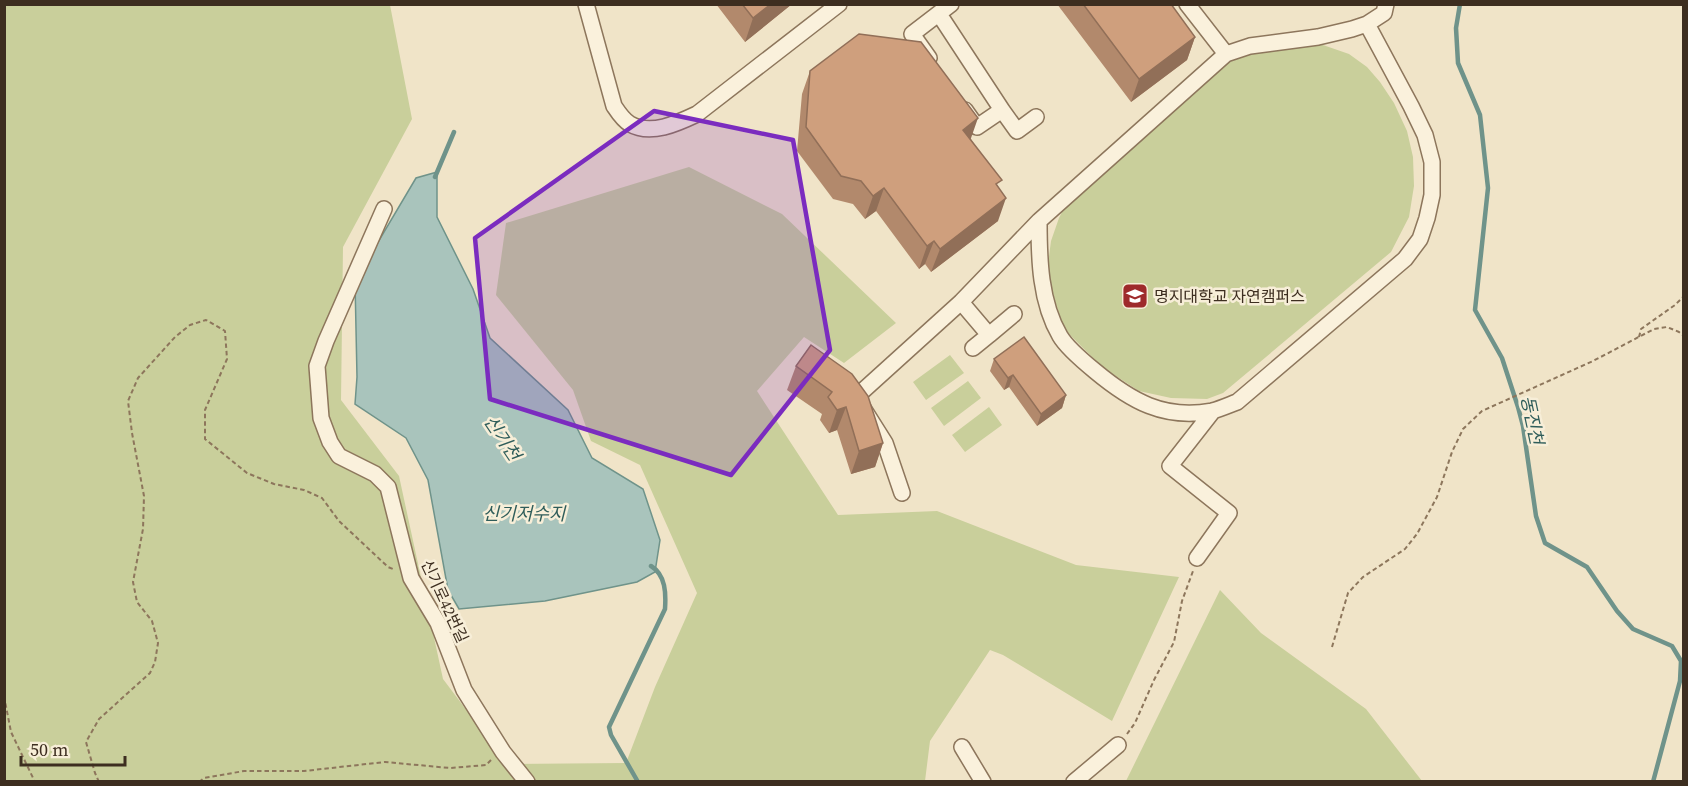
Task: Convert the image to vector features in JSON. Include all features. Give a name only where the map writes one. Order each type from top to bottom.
[{"type":"street","points":[[586,4],[614,106],[630,124],[647,129],[672,126],[697,114],[839,4]]},
{"type":"street","points":[[1187,4],[1226,54]]},
{"type":"street","points":[[902,493],[885,443],[852,394],[962,302],[1039,221],[1226,54],[1250,46],[1318,37],[1352,29],[1367,24],[1384,13],[1386,4]]},
{"type":"street","points":[[938,71],[912,34],[945,9],[1002,110],[1017,131],[1036,117]]},
{"type":"street","points":[[1039,221],[1038,260],[1047,304],[1060,337],[1083,362],[1111,385],[1161,411],[1185,413],[1213,411],[1238,402],[1405,259],[1420,238],[1427,218],[1432,195],[1432,162],[1425,135],[1367,24]]},
{"type":"street","points":[[957,99],[977,127],[1002,110]]},
{"type":"street","name":"신기로42번길","points":[[384,209],[317,366],[321,418],[330,442],[339,456],[375,474],[388,487],[410,574],[438,623],[464,690],[503,752],[526,782]]},
{"type":"street","points":[[962,302],[989,335]]},
{"type":"street","points":[[973,348],[1014,314]]},
{"type":"street","points":[[1197,558],[1229,513],[1170,466],[1213,411]]},
{"type":"street","points":[[1074,782],[1118,745]]},
{"type":"street","points":[[962,747],[983,782]]},
{"type":"path","points":[[1639,337],[1641,329],[1675,306],[1683,296]]},
{"type":"path","points":[[99,782],[86,742],[99,719],[150,673],[155,662],[158,643],[152,621],[136,602],[133,582],[143,529],[144,496],[128,401],[138,378],[175,337],[190,326],[206,320],[225,331],[227,359],[205,410],[206,439],[247,473],[274,484],[304,490],[322,498],[339,521],[388,567],[410,574]]},
{"type":"path","points":[[1332,647],[1348,593],[1363,577],[1405,549],[1417,534],[1437,497],[1462,429],[1482,411],[1593,361],[1654,329],[1667,327],[1683,336]]},
{"type":"path","points":[[1118,745],[1136,723],[1154,680],[1174,642],[1182,601],[1197,558]]},
{"type":"path","points":[[4,696],[11,732],[35,782]]},
{"type":"path","points":[[199,782],[204,778],[244,771],[303,771],[378,763],[450,768],[486,765],[496,750],[503,752]]},
{"type":"highlighted area","points":[[654,111],[793,140],[830,350],[731,475],[490,399],[475,238]]},
{"type":"green space","points":[[5,5],[390,5],[412,119],[343,247],[341,400],[399,476],[443,679],[507,764],[626,763],[655,687],[697,593],[640,465],[591,441],[573,390],[496,295],[506,223],[689,167],[782,214],[896,323],[844,363],[804,337],[757,391],[838,515],[937,511],[1076,565],[1179,577],[1112,721],[1003,655],[990,650],[930,741],[925,781],[5,782]]},
{"type":"green space","points":[[1297,42],[1323,45],[1349,54],[1367,67],[1394,103],[1407,131],[1413,157],[1414,186],[1409,217],[1391,252],[1223,393],[1207,399],[1171,398],[1139,391],[1102,367],[1068,333],[1060,318],[1051,286],[1048,264],[1051,241],[1059,218],[1071,194],[1236,53]]},
{"type":"green space","points":[[950,355],[964,373],[926,400],[913,382]]},
{"type":"green space","points":[[968,381],[981,398],[944,426],[931,408]]},
{"type":"green space","points":[[989,407],[1002,425],[965,452],[952,435]]},
{"type":"green space","points":[[1220,590],[1261,633],[1366,709],[1422,781],[1126,781]]},
{"type":"water","name":"신기저수지","points":[[437,172],[437,217],[473,289],[490,338],[568,410],[592,458],[643,489],[660,540],[655,572],[637,582],[545,601],[459,609],[448,590],[428,480],[406,438],[355,404],[357,377],[355,281],[416,178]]},
{"type":"building","points":[[742,4],[771,4],[753,18]]},
{"type":"building","points":[[1083,4],[1171,4],[1195,37],[1139,79]]},
{"type":"building","points":[[859,34],[921,42],[978,118],[963,130],[1002,180],[996,184],[1006,198],[940,249],[934,241],[927,246],[884,188],[873,196],[861,181],[841,176],[806,127],[810,71]]},
{"type":"building","points":[[1024,337],[1066,395],[1041,414],[1013,375],[1008,378],[994,359]]},
{"type":"building","points":[[811,345],[852,374],[868,396],[883,443],[859,451],[846,407],[837,410],[828,397],[832,392],[796,366]]},
{"type":"waterway","name":"동진천","points":[[1460,4],[1456,28],[1458,63],[1480,115],[1488,188],[1475,310],[1502,358],[1518,407],[1523,426],[1536,516],[1545,543],[1587,567],[1617,611],[1633,629],[1672,646],[1681,661],[1680,681],[1653,782]]},
{"type":"waterway","name":"신기천","points":[[435,177],[454,132]]},
{"type":"waterway","name":"신기천","points":[[638,782],[611,735],[609,727],[665,609],[665,591],[662,580],[660,574],[651,566]]},
{"type":"place","name":"명지대학교 자연캠퍼스","points":[[1135,296]]}]
